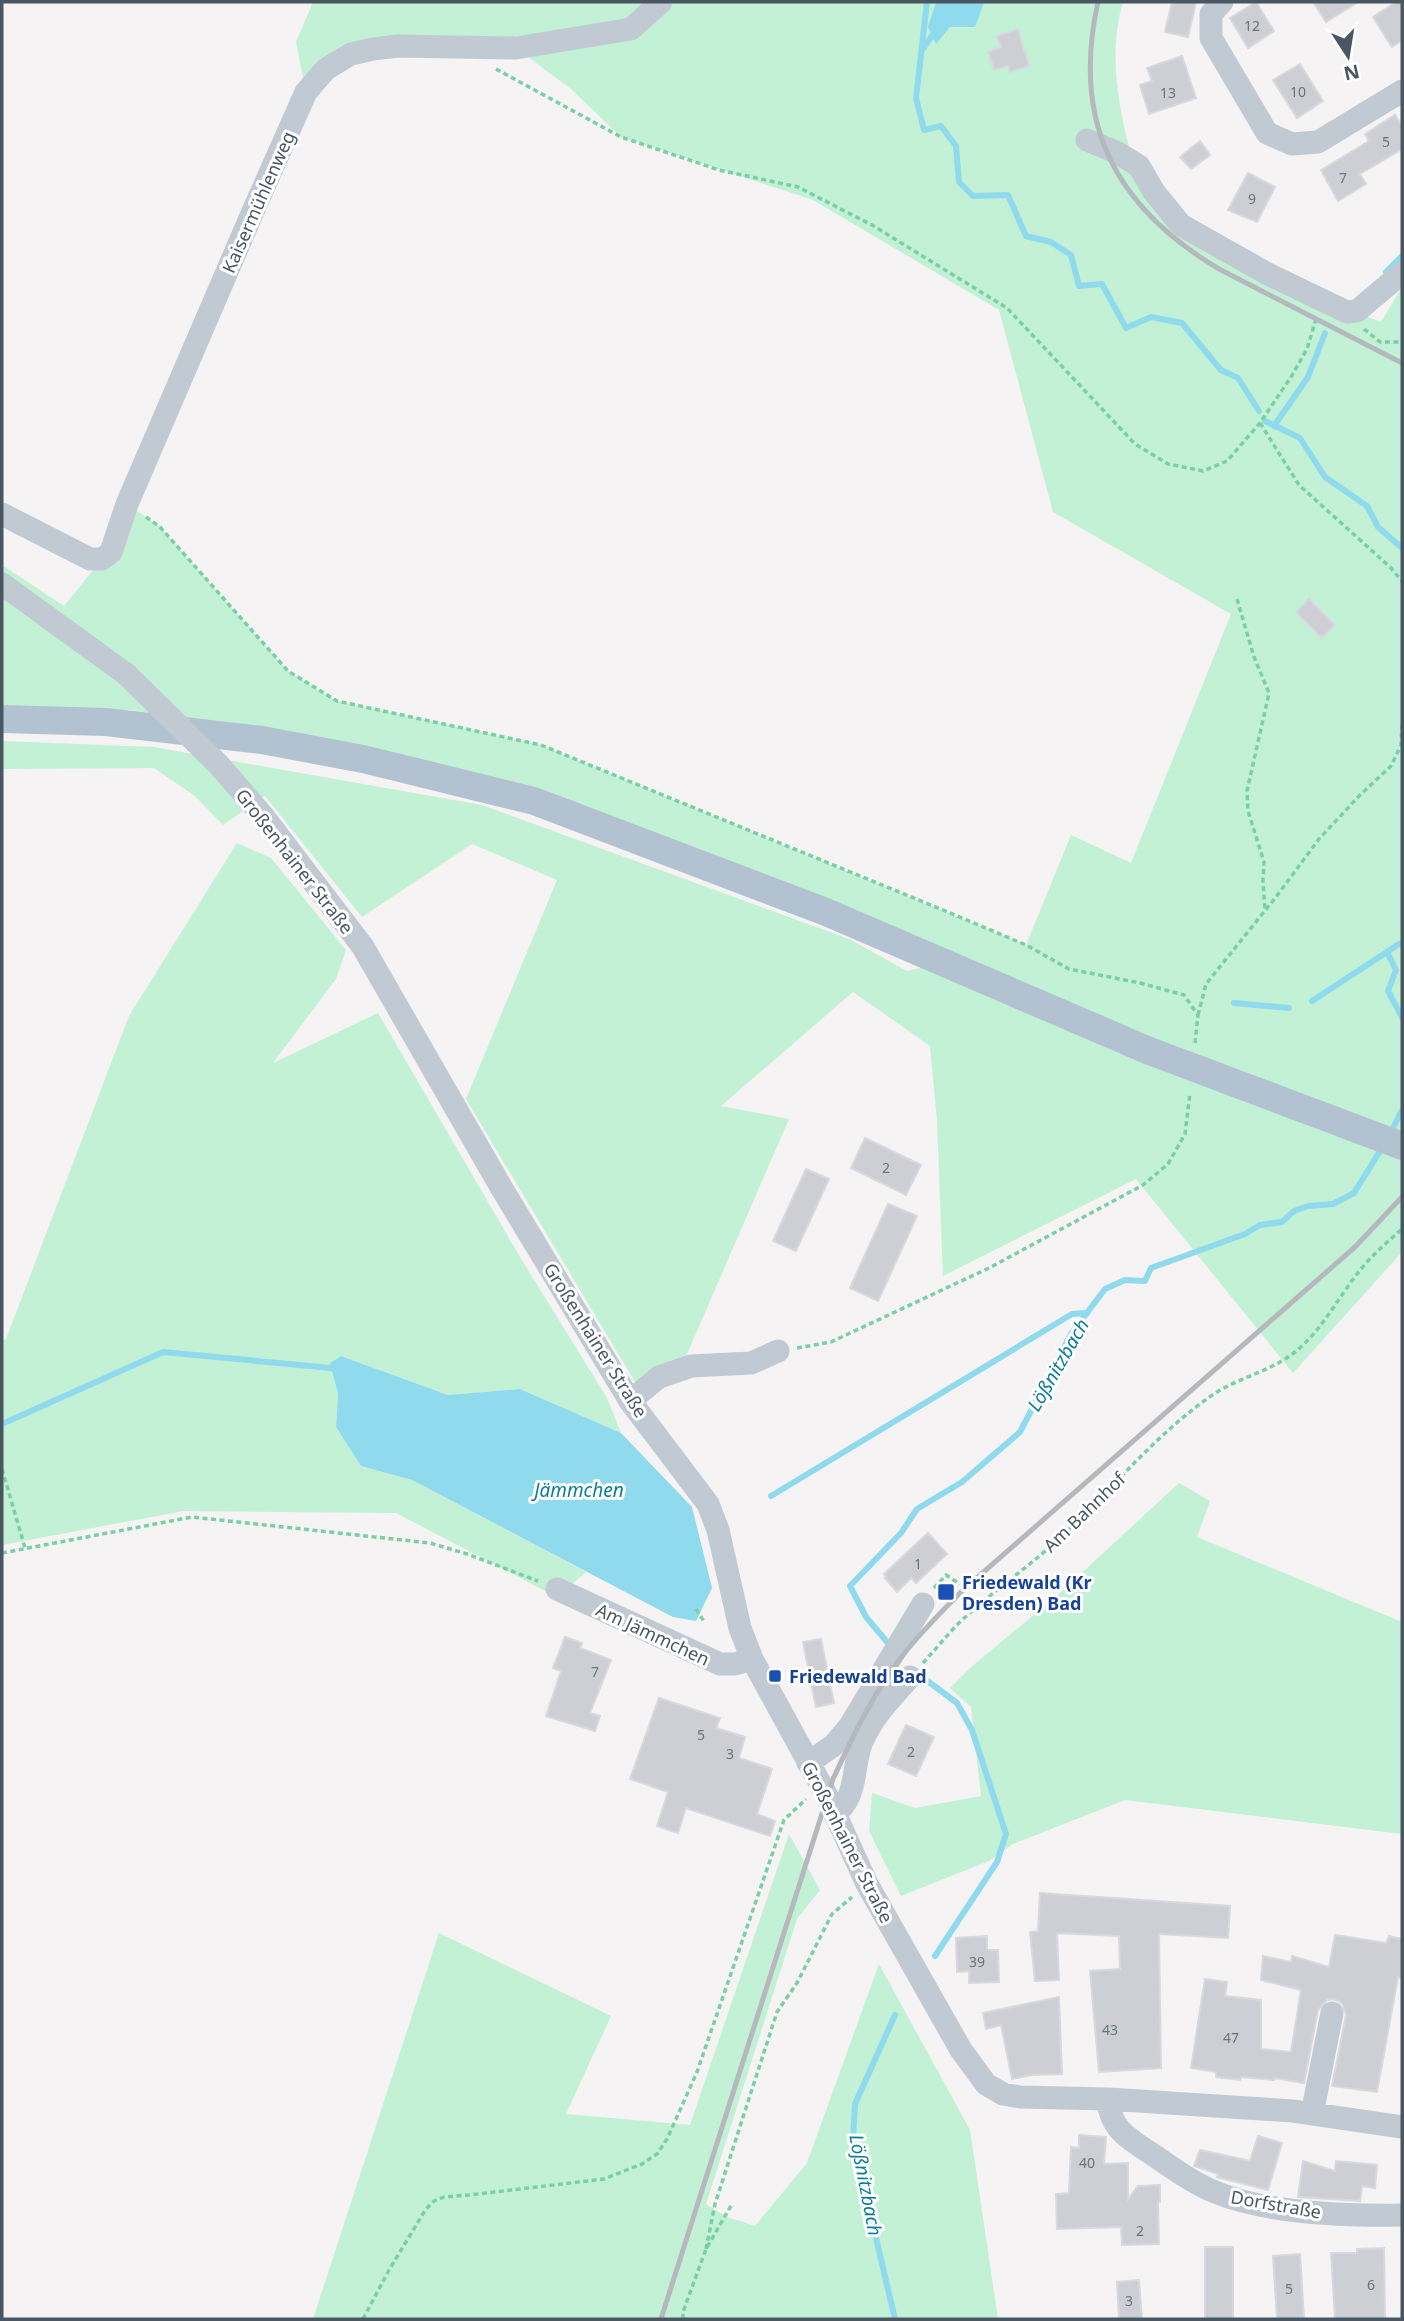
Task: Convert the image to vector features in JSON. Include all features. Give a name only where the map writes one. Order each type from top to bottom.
[{"type":"main road","points":[[2,719],[106,722],[262,740],[363,759],[534,801],[826,912],[1147,1049],[1402,1146]]},
{"type":"street","name":"Kaisermühlenweg","points":[[2,514],[90,559],[102,559],[111,552],[127,504],[290,127],[306,92],[326,69],[351,54],[373,48],[516,48],[631,29],[661,2]]},
{"type":"street","points":[[1222,2],[1211,14],[1211,38],[1267,133],[1292,144],[1318,142],[1402,90]]},
{"type":"street","points":[[1087,139],[1139,166],[1154,192],[1181,225],[1266,273],[1347,312],[1357,311],[1402,273]]},
{"type":"street","name":"Großenhainer Straße","points":[[2,584],[126,674],[219,765],[363,947],[501,1187],[630,1401],[708,1504],[718,1530],[740,1628],[752,1658],[822,1787],[867,1884],[961,2050],[986,2084],[1003,2094],[1020,2096],[1108,2099],[1312,2114],[1402,2127]]},
{"type":"street","points":[[630,1401],[659,1377],[691,1366],[751,1363],[778,1351]]},
{"type":"street","name":"Am Jämmchen","points":[[557,1589],[720,1664],[735,1664],[752,1658]]},
{"type":"street","points":[[808,1763],[834,1745],[850,1726],[923,1604]]},
{"type":"street","points":[[835,1814],[846,1806],[851,1796],[860,1746],[870,1726],[879,1711],[910,1677]]},
{"type":"street","points":[[1312,2114],[1332,2013]]},
{"type":"street","name":"Dorfstraße","points":[[1108,2099],[1109,2113],[1128,2138],[1203,2187],[1233,2198],[1316,2213],[1402,2215]]},
{"type":"path","points":[[492,67],[621,136],[719,170],[798,187],[872,225],[1007,308],[1135,444],[1168,464],[1203,471],[1227,461],[1260,423],[1307,349],[1324,301]]},
{"type":"path","points":[[1357,311],[1365,331],[1380,342],[1402,342]]},
{"type":"path","points":[[1260,423],[1299,485],[1390,567],[1402,582]]},
{"type":"path","points":[[127,504],[160,527],[288,671],[337,701],[541,745],[943,910],[1026,946],[1069,969],[1184,995],[1198,1015]]},
{"type":"path","points":[[1237,599],[1254,657],[1269,693],[1247,790],[1248,811],[1264,862],[1265,911]]},
{"type":"path","points":[[1194,1055],[1198,1015],[1206,984],[1319,839],[1391,766],[1401,746],[1402,723]]},
{"type":"path","points":[[778,1351],[831,1342],[989,1268],[1143,1185],[1168,1164],[1185,1134],[1191,1082]]},
{"type":"path","name":"Am Bahnhof","points":[[910,1677],[960,1622],[1064,1535],[1179,1421],[1209,1396],[1234,1381],[1275,1366],[1296,1351],[1319,1328],[1358,1273],[1378,1250],[1402,1229]]},
{"type":"path","points":[[2,1469],[25,1548]]},
{"type":"path","points":[[2,1553],[192,1517],[430,1543],[517,1571],[557,1589]]},
{"type":"path","points":[[923,1604],[946,1574],[960,1584]]},
{"type":"path","points":[[695,1609],[705,1623]]},
{"type":"path","points":[[363,2319],[419,2219],[434,2201],[456,2194],[469,2195],[604,2179],[633,2169],[657,2154],[667,2139],[697,2072],[784,1820],[791,1811],[822,1787]]},
{"type":"path","points":[[706,2249],[715,2204],[777,2012],[797,1983],[832,1914],[867,1884]]},
{"type":"path","points":[[683,2319],[682,2312],[706,2249],[732,2204]]},
{"type":"green space","points":[[313,2],[1123,2],[1116,48],[1118,94],[1139,185],[1318,298],[1381,322],[1402,287],[1402,1252],[1293,1373],[1136,1179],[943,1276],[937,1121],[930,1046],[853,992],[721,1106],[789,1119],[687,1354],[635,1382],[466,1099],[557,880],[472,844],[362,917],[265,796],[223,825],[195,796],[154,768],[2,769],[2,741],[154,747],[482,805],[849,939],[907,971],[963,959],[374,750],[130,710],[2,707],[2,565],[64,606],[102,559],[127,504],[160,527],[288,671],[337,701],[541,745],[1026,945],[1071,835],[1131,863],[1231,614],[1053,512],[999,310],[813,200],[621,137],[571,89],[516,48],[373,49],[306,92],[296,42]]},
{"type":"green space","points":[[237,843],[271,858],[346,950],[336,979],[273,1063],[378,1013],[520,1257],[607,1398],[621,1433],[520,1389],[448,1395],[341,1356],[330,1363],[338,1394],[336,1427],[361,1466],[412,1480],[586,1572],[557,1597],[396,1513],[184,1511],[2,1545],[2,1341],[6,1339],[129,1016]]},
{"type":"green space","points":[[1179,1483],[1210,1501],[1197,1537],[1402,1622],[1402,1834],[1125,1800],[1013,1844],[989,1861],[901,1896],[869,1831],[872,1793],[915,1808],[981,1796],[971,1707],[950,1688],[1060,1593]]},
{"type":"green space","points":[[789,1834],[820,1890],[797,1919],[706,2204],[727,2217],[755,2226],[807,2163],[879,1964],[970,2130],[998,2319],[313,2319],[439,1933],[611,2016],[566,2114],[690,2125]]},
{"type":"water","points":[[936,2],[984,2],[975,27],[950,27],[936,44],[928,27]]},
{"type":"water","name":"Jämmchen","points":[[341,1356],[448,1395],[520,1389],[621,1433],[692,1507],[712,1588],[696,1621],[673,1617],[412,1480],[361,1466],[336,1427],[338,1394],[330,1363]]},
{"type":"building","points":[[1172,2],[1196,2],[1188,37],[1165,32]]},
{"type":"building","points":[[1256,2],[1274,31],[1248,48],[1230,18]]},
{"type":"building","points":[[1313,2],[1358,2],[1326,22]]},
{"type":"building","points":[[1396,2],[1402,2],[1402,40],[1392,47],[1373,17]]},
{"type":"building","points":[[1018,29],[1029,66],[1010,72],[1008,66],[994,70],[988,52],[1001,47],[997,36]]},
{"type":"building","points":[[1182,56],[1196,98],[1149,114],[1140,85],[1152,81],[1147,68]]},
{"type":"building","points":[[1300,64],[1323,101],[1297,118],[1273,80]]},
{"type":"building","points":[[1395,115],[1402,126],[1402,149],[1360,174],[1366,184],[1338,201],[1321,170],[1369,141],[1365,134]]},
{"type":"building","points":[[1200,141],[1210,155],[1191,169],[1180,157]]},
{"type":"building","points":[[1248,173],[1275,187],[1257,222],[1228,210]]},
{"type":"building","points":[[1309,599],[1335,625],[1322,638],[1296,612]]},
{"type":"building","points":[[865,1138],[921,1165],[906,1195],[851,1168]]},
{"type":"building","points":[[806,1169],[829,1179],[796,1251],[773,1241]]},
{"type":"building","points":[[888,1204],[917,1216],[878,1301],[850,1288]]},
{"type":"building","points":[[928,1533],[947,1554],[916,1583],[911,1578],[897,1592],[884,1574]]},
{"type":"building","points":[[565,1637],[582,1643],[580,1648],[611,1660],[590,1713],[600,1716],[595,1731],[546,1716],[561,1671],[553,1668]]},
{"type":"building","points":[[821,1639],[834,1703],[816,1707],[803,1642]]},
{"type":"building","points":[[659,1698],[720,1718],[716,1728],[745,1737],[739,1758],[772,1769],[757,1814],[775,1821],[770,1836],[686,1808],[678,1833],[657,1826],[668,1792],[630,1779]]},
{"type":"building","points":[[906,1725],[934,1737],[916,1776],[888,1764]]},
{"type":"building","points":[[1040,1893],[1230,1906],[1228,1938],[1159,1934],[1161,2068],[1099,2072],[1090,1971],[1120,1969],[1119,1936],[1057,1933],[1059,1980],[1035,1981],[1030,1932],[1038,1931]]},
{"type":"building","points":[[1335,1935],[1386,1943],[1389,1936],[1402,1939],[1402,1978],[1398,1977],[1377,2092],[1332,2086],[1346,2015],[1342,2003],[1334,1999],[1327,2000],[1318,2010],[1304,2083],[1274,2078],[1241,2077],[1240,2080],[1216,2077],[1216,2072],[1191,2068],[1205,1979],[1227,1982],[1225,1996],[1261,2000],[1261,2049],[1291,2052],[1301,1990],[1261,1980],[1263,1956],[1291,1962],[1292,1956],[1329,1967]]},
{"type":"building","points":[[987,1936],[987,1950],[998,1950],[999,1982],[969,1983],[969,1971],[957,1972],[956,1938]]},
{"type":"building","points":[[1059,1997],[1062,2074],[1012,2079],[1001,2025],[986,2029],[983,2013]]},
{"type":"building","points":[[1079,2135],[1106,2137],[1104,2164],[1128,2163],[1128,2199],[1138,2186],[1160,2185],[1159,2244],[1122,2245],[1121,2227],[1057,2229],[1056,2194],[1069,2193],[1071,2147],[1079,2148]]},
{"type":"building","points":[[1258,2136],[1282,2143],[1268,2190],[1217,2177],[1218,2174],[1194,2166],[1200,2150],[1250,2161]]},
{"type":"building","points":[[1303,2161],[1335,2171],[1336,2161],[1377,2165],[1375,2188],[1362,2186],[1360,2201],[1298,2197]]},
{"type":"building","points":[[1205,2247],[1233,2247],[1233,2319],[1205,2319]]},
{"type":"building","points":[[1384,2248],[1385,2319],[1335,2319],[1331,2253],[1357,2253],[1357,2249]]},
{"type":"building","points":[[1300,2254],[1304,2319],[1277,2319],[1273,2256]]},
{"type":"building","points":[[1139,2280],[1142,2319],[1119,2319],[1117,2282]]},
{"type":"waterway","name":"Lößnitzbach","points":[[927,2],[916,98],[924,130],[941,126],[956,146],[959,182],[973,196],[1008,195],[1026,236],[1051,242],[1071,255],[1079,286],[1102,284],[1126,328],[1151,317],[1182,323],[1221,370],[1238,378],[1259,411]]},
{"type":"waterway","points":[[922,50],[936,30]]},
{"type":"waterway","points":[[1386,272],[1402,256]]},
{"type":"waterway","points":[[1274,426],[1308,377],[1325,333]]},
{"type":"waterway","name":"Lößnitzbach","points":[[1265,421],[1300,438],[1325,477],[1367,506],[1378,527],[1402,548]]},
{"type":"waterway","name":"Lößnitzbach","points":[[1402,944],[1387,952],[1396,970],[1388,991],[1402,1017]]},
{"type":"waterway","points":[[1312,1001],[1387,952]]},
{"type":"waterway","points":[[1234,1003],[1289,1008]]},
{"type":"waterway","name":"Lößnitzbach","points":[[1391,1132],[1402,1110]]},
{"type":"waterway","name":"Lößnitzbach","points":[[888,1643],[866,1617],[850,1586],[901,1533],[917,1509],[962,1482],[1020,1432],[1071,1334],[1105,1289],[1125,1280],[1145,1281],[1151,1268],[1245,1234],[1260,1225],[1282,1222],[1294,1211],[1308,1206],[1333,1204],[1354,1193],[1382,1148]]},
{"type":"waterway","points":[[771,1496],[1072,1314],[1087,1313]]},
{"type":"waterway","points":[[2,1424],[163,1352],[331,1368],[337,1371]]},
{"type":"waterway","name":"Lößnitzbach","points":[[925,1679],[957,1703],[972,1730],[1006,1834],[997,1862],[935,1956]]},
{"type":"waterway","name":"Lößnitzbach","points":[[895,2015],[855,2104],[853,2140],[895,2319]]},
{"type":"railway","points":[[1098,2],[1091,46],[1091,86],[1097,123],[1109,158],[1128,189],[1152,218],[1183,245],[1219,269],[1402,363]]},
{"type":"railway","points":[[661,2319],[833,1779],[885,1680],[913,1642],[963,1590],[1355,1247],[1402,1197]]},
{"type":"place","name":"Friedewald (Kr Dresden) Bad","points":[[946,1592]]},
{"type":"place","name":"Friedewald Bad","points":[[775,1676]]}]
